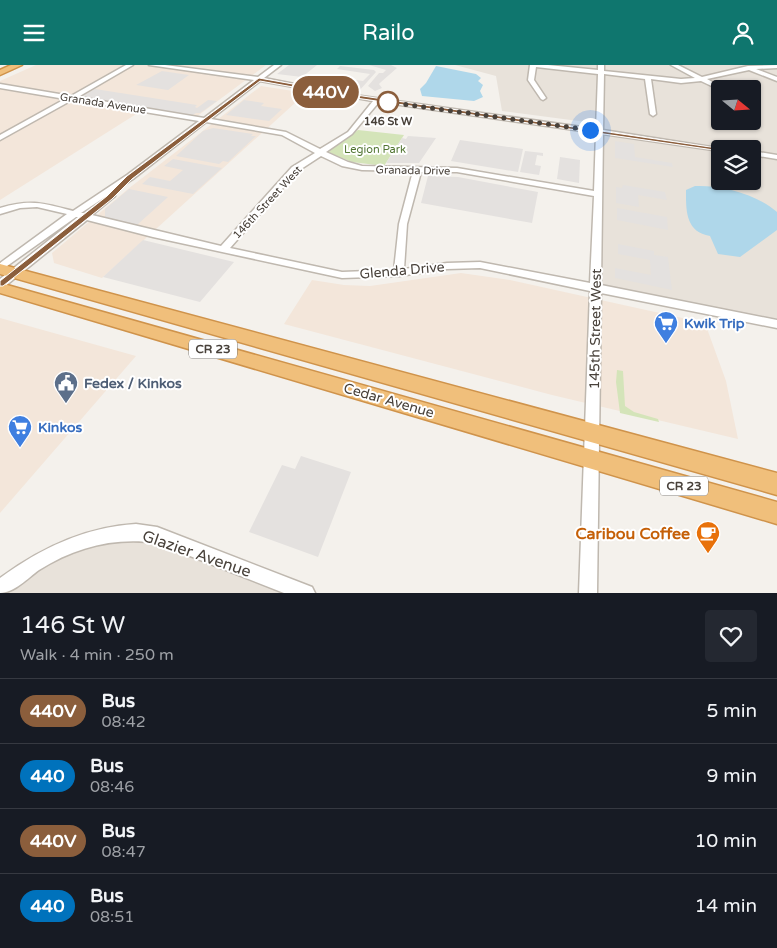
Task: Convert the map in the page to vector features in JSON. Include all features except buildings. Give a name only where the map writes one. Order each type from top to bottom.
[{"type":"highway","points":[[0,68],[7,65]]},
{"type":"highway","points":[[0,73],[18,65]]},
{"type":"highway","name":"Cedar Avenue","points":[[3,274],[592,432],[777,484]]},
{"type":"highway","name":"Cedar Avenue","points":[[0,288],[777,513]]},
{"type":"street","points":[[0,138],[69,97],[130,65]]},
{"type":"street","points":[[152,65],[259,79],[460,112],[711,148]]},
{"type":"street","points":[[3,274],[73,214],[130,177],[278,65]]},
{"type":"street","points":[[544,98],[531,80],[533,65],[680,81],[704,79],[744,66],[777,66]]},
{"type":"street","name":"145th Street West","points":[[588,593],[601,65]]},
{"type":"street","points":[[674,65],[711,83]]},
{"type":"street","points":[[744,66],[777,79]]},
{"type":"street","points":[[648,79],[653,114]]},
{"type":"street","name":"Granada Avenue","points":[[0,86],[206,120]]},
{"type":"street","name":"146th Street West","points":[[224,248],[289,175],[350,133],[377,99]]},
{"type":"street","name":"Granada Drive","points":[[206,120],[284,133],[319,153],[345,164],[362,168],[458,171],[598,194]]},
{"type":"street","points":[[761,154],[777,157]]},
{"type":"street","points":[[399,273],[404,224],[417,170]]},
{"type":"street","points":[[3,274],[85,217],[130,177]]},
{"type":"street","name":"Glenda Drive","points":[[0,211],[13,206],[32,204],[153,235],[224,248],[342,275],[399,273],[447,266],[480,265],[777,324]]},
{"type":"street","name":"Glazier Avenue","points":[[0,588],[16,575],[55,552],[92,538],[140,531],[157,535],[285,589],[306,593]]},
{"type":"shaded area","points":[[36,65],[266,65],[192,120],[141,111],[0,200],[0,81]]},
{"type":"shaded area","points":[[289,65],[317,65],[302,77],[277,74]]},
{"type":"shaded area","points":[[369,65],[391,65],[397,68],[379,84],[382,88],[375,91],[368,86],[379,73],[383,73],[386,70]]},
{"type":"shaded area","points":[[455,65],[777,65],[777,324],[596,288],[599,132],[581,131],[586,122],[502,111],[496,76]]},
{"type":"shaded area","points":[[340,66],[374,70],[376,72],[359,91],[318,86],[326,78],[333,77],[363,81],[370,74],[337,69]]},
{"type":"shaded area","points":[[162,71],[189,75],[168,90],[136,85]]},
{"type":"shaded area","points":[[261,86],[306,93],[102,278],[54,263],[52,253],[128,189]]},
{"type":"shaded area","points":[[95,89],[197,105],[195,107],[197,108],[208,100],[217,101],[200,113],[191,116],[78,98]]},
{"type":"shaded area","points":[[244,100],[264,103],[261,106],[282,109],[269,121],[226,115]]},
{"type":"shaded area","points":[[213,128],[256,136],[228,162],[223,161],[219,164],[176,156],[203,131]]},
{"type":"shaded area","points":[[408,136],[436,138],[419,163],[386,163],[402,138],[406,139]]},
{"type":"shaded area","points":[[460,140],[523,149],[518,172],[451,161]]},
{"type":"shaded area","points":[[615,141],[634,144],[635,157],[672,163],[673,167],[615,158]]},
{"type":"shaded area","points":[[525,151],[543,153],[543,156],[537,155],[535,165],[541,166],[539,175],[520,172]]},
{"type":"shaded area","points":[[560,157],[580,160],[579,183],[557,179]]},
{"type":"shaded area","points":[[173,159],[222,168],[193,194],[142,184],[150,177],[170,181],[183,170],[164,166]]},
{"type":"shaded area","points":[[428,176],[458,177],[538,192],[532,223],[421,203]]},
{"type":"shaded area","points":[[623,185],[665,192],[667,200],[638,195],[639,207],[616,203],[616,187],[622,188]]},
{"type":"shaded area","points":[[129,189],[168,197],[137,225],[105,218],[105,209]]},
{"type":"shaded area","points":[[617,208],[667,217],[668,230],[617,220]]},
{"type":"shaded area","points":[[143,240],[234,262],[200,302],[103,277]]},
{"type":"shaded area","points":[[618,244],[654,251],[654,255],[668,257],[672,290],[615,278],[615,268],[651,275],[650,260],[618,254]]},
{"type":"shaded area","points":[[461,273],[510,280],[705,323],[726,381],[738,439],[552,395],[284,324],[312,280],[344,285],[370,286]]},
{"type":"shaded area","points":[[0,318],[136,356],[0,513]]},
{"type":"shaded area","points":[[301,456],[351,472],[318,557],[249,532],[282,465],[295,469]]},
{"type":"shaded area","points":[[140,531],[306,593],[0,593],[0,588],[55,552]]},
{"type":"green space","name":"Legion Park","points":[[358,130],[404,135],[384,166],[352,162],[330,153],[329,151]]},
{"type":"green space","points":[[617,370],[623,371],[625,406],[634,412],[658,419],[659,422],[620,413],[616,382]]},
{"type":"water","points":[[436,66],[476,74],[481,78],[478,81],[483,85],[480,91],[483,97],[474,101],[422,96],[420,89]]},
{"type":"water","points":[[695,186],[711,187],[711,190],[731,190],[759,200],[777,212],[777,230],[740,257],[718,254],[710,236],[702,234],[691,225],[686,205],[686,190]]},
{"type":"bus line","name":"440V","points":[[0,284],[109,197],[130,177],[259,79],[349,96],[711,148]]},
{"type":"place","name":"146 St W","points":[[388,102]]},
{"type":"place","name":"Kwik Trip","points":[[666,344]]},
{"type":"place","name":"Fedex / Kinkos","points":[[66,404]]},
{"type":"place","name":"Kinkos","points":[[20,448]]},
{"type":"place","name":"Caribou Coffee","points":[[708,554]]},
{"type":"route","points":[[388,102],[590,130]]}]
